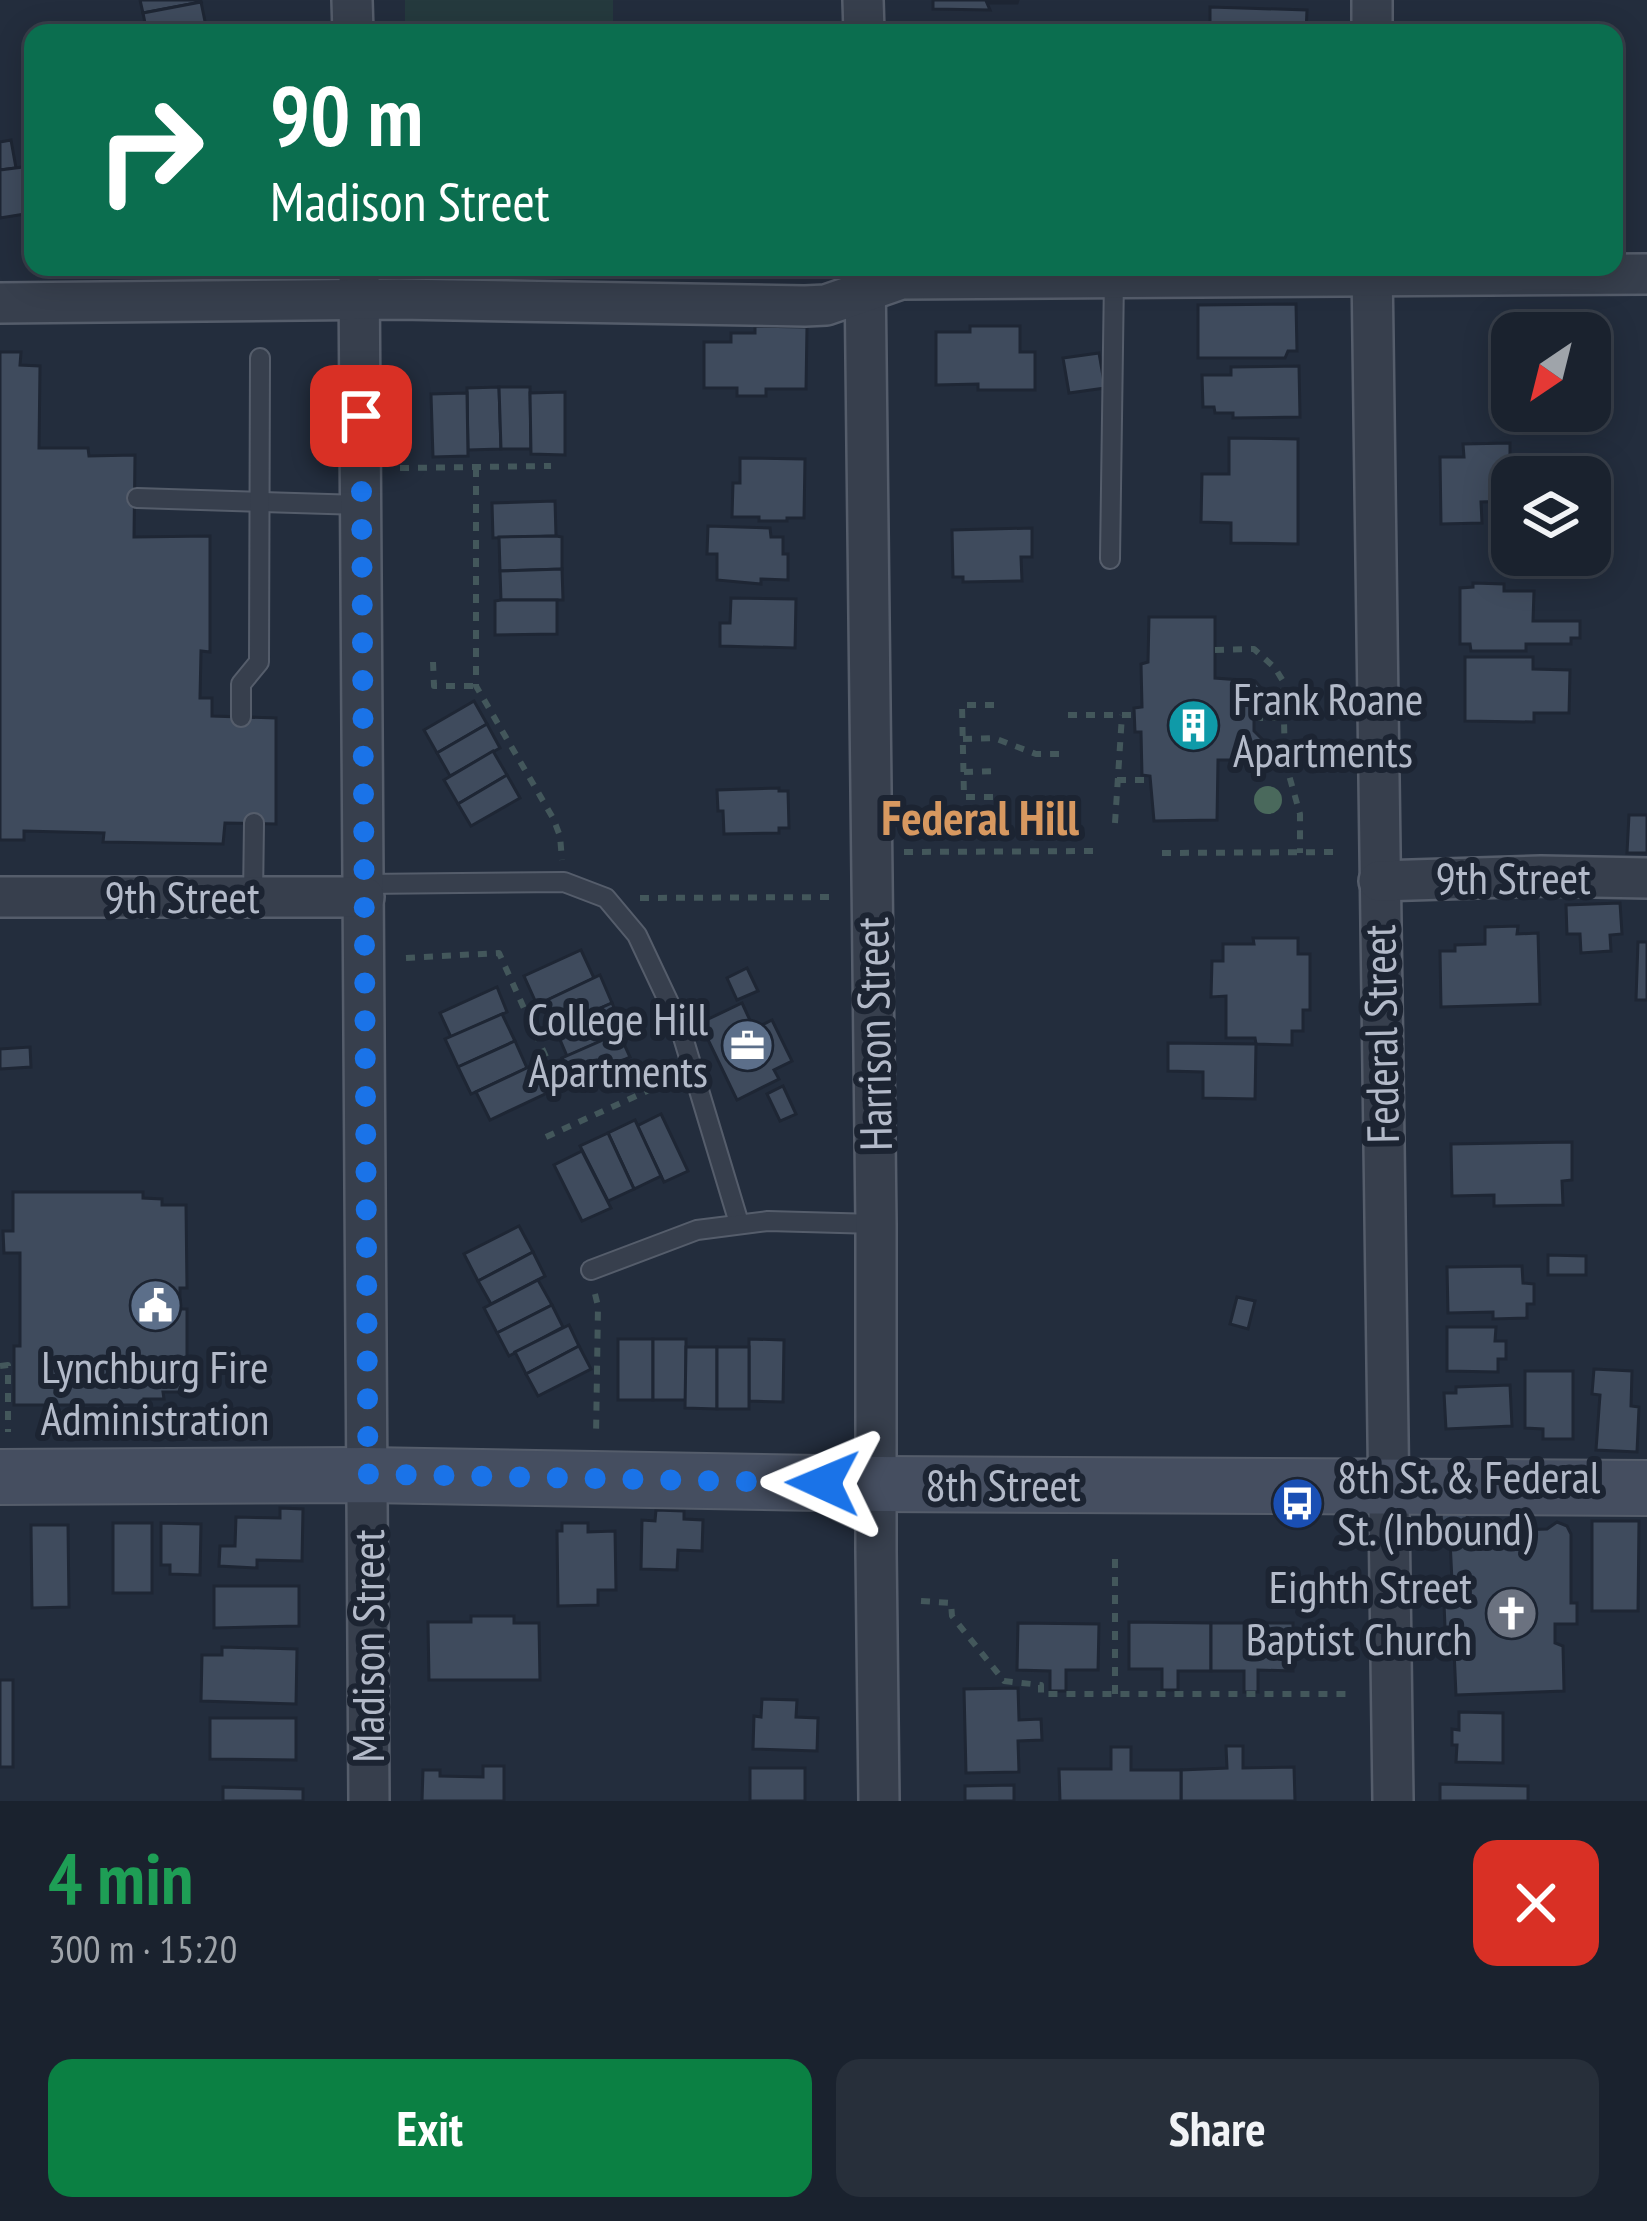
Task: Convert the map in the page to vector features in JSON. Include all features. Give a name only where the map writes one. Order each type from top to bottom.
[{"type":"street","points":[[0,303],[359,283],[805,306],[826,305],[865,280],[1200,276]]},
{"type":"street","name":"Federal Street","points":[[1372,276],[1393,1801]]},
{"type":"street","name":"Harrison Street","points":[[865,280],[879,1801]]},
{"type":"street","name":"Madison Street","points":[[359,283],[369,1801]]},
{"type":"street","name":"9th Street","points":[[1379,881],[1647,878]]},
{"type":"street","name":"9th Street","points":[[0,897],[253,897],[364,890]]},
{"type":"street","name":"8th Street","points":[[4,1462],[878,1484],[1647,1488]]},
{"type":"lane","points":[[1110,559],[1114,278]]},
{"type":"lane","points":[[241,716],[242,684],[260,662],[260,358]]},
{"type":"lane","points":[[137,498],[361,505]]},
{"type":"lane","points":[[253,897],[254,823]]},
{"type":"lane","points":[[364,890],[565,881],[606,898],[637,935],[679,1024],[739,1223]]},
{"type":"lane","points":[[591,1270],[697,1230],[739,1223],[876,1224]]},
{"type":"path","points":[[400,467],[551,466]]},
{"type":"path","points":[[476,468],[476,686],[553,818],[565,881]]},
{"type":"path","points":[[1215,650],[1254,649],[1283,681],[1285,761],[1300,814],[1300,853]]},
{"type":"path","points":[[433,662],[434,686],[476,686]]},
{"type":"path","points":[[994,705],[962,705],[964,797],[996,797]]},
{"type":"path","points":[[1068,715],[1134,715]]},
{"type":"path","points":[[1115,823],[1122,715]]},
{"type":"path","points":[[1254,718],[1284,718]]},
{"type":"path","points":[[963,739],[994,738],[1036,754],[1068,754]]},
{"type":"path","points":[[964,772],[995,771]]},
{"type":"path","points":[[1117,780],[1151,780]]},
{"type":"path","points":[[890,852],[1098,851]]},
{"type":"path","points":[[1162,854],[1342,852]]},
{"type":"path","points":[[681,897],[824,897]]},
{"type":"path","points":[[406,958],[500,953],[551,1068]]},
{"type":"path","points":[[546,1137],[693,1069]]},
{"type":"path","points":[[591,1270],[598,1306],[596,1446]]},
{"type":"path","points":[[0,1366],[8,1365],[4,1462]]},
{"type":"path","points":[[1115,1554],[1115,1696]]},
{"type":"path","points":[[920,1601],[951,1603],[952,1616],[1004,1681],[1041,1685],[1041,1694],[1346,1694]]},
{"type":"green space","points":[[405,0],[613,0],[613,24],[405,24]]},
{"type":"building","points":[[140,0],[200,0],[201,2],[143,13]]},
{"type":"building","points":[[933,0],[1018,0],[987,3],[990,10],[933,9]]},
{"type":"building","points":[[201,2],[206,24],[145,24],[143,13]]},
{"type":"building","points":[[1210,7],[1307,10],[1306,24],[1210,24]]},
{"type":"building","points":[[11,140],[16,168],[0,170],[0,142]]},
{"type":"building","points":[[23,167],[24,214],[0,218],[0,170]]},
{"type":"building","points":[[1296,304],[1297,351],[1288,351],[1285,358],[1198,358],[1198,305]]},
{"type":"building","points":[[755,326],[807,327],[806,389],[766,389],[766,396],[737,396],[737,388],[704,388],[704,342],[731,342],[731,333],[755,333]]},
{"type":"building","points":[[970,326],[1020,326],[1020,352],[1035,352],[1035,390],[936,385],[936,332],[970,332]]},
{"type":"building","points":[[0,352],[21,352],[20,365],[40,366],[39,448],[88,448],[89,456],[135,455],[134,537],[210,536],[210,652],[201,651],[200,698],[212,698],[212,716],[276,718],[276,824],[225,823],[223,844],[103,842],[104,833],[24,831],[24,840],[0,840]]},
{"type":"building","points":[[1099,353],[1105,388],[1069,393],[1063,358]]},
{"type":"building","points":[[1299,366],[1300,417],[1233,418],[1233,413],[1203,407],[1202,375],[1231,375],[1231,367]]},
{"type":"building","points":[[499,387],[501,449],[468,450],[467,388]]},
{"type":"building","points":[[499,387],[530,387],[531,449],[501,449]]},
{"type":"building","points":[[565,392],[565,455],[531,454],[530,393]]},
{"type":"building","points":[[467,393],[468,456],[433,457],[431,394]]},
{"type":"building","points":[[1229,438],[1298,439],[1298,544],[1231,543],[1231,523],[1201,522],[1202,474],[1229,474]]},
{"type":"building","points":[[1510,443],[1510,456],[1491,456],[1491,502],[1481,502],[1482,523],[1441,524],[1440,457],[1464,457],[1463,444]]},
{"type":"building","points":[[740,458],[805,459],[804,518],[759,521],[759,517],[732,517]]},
{"type":"building","points":[[555,501],[556,536],[493,538],[492,503]]},
{"type":"building","points":[[708,526],[770,528],[771,537],[783,537],[788,580],[761,579],[761,584],[717,580],[717,554],[707,554]]},
{"type":"building","points":[[1032,528],[1032,557],[1021,557],[1022,581],[963,582],[963,577],[953,577],[952,530]]},
{"type":"building","points":[[499,537],[562,537],[562,569],[500,571]]},
{"type":"building","points":[[562,569],[563,600],[501,600],[500,571]]},
{"type":"building","points":[[1473,583],[1504,584],[1504,591],[1534,591],[1533,621],[1580,621],[1580,638],[1571,638],[1571,644],[1526,644],[1526,651],[1471,651],[1470,644],[1460,644],[1460,588],[1473,587]]},
{"type":"building","points":[[731,598],[796,599],[795,648],[720,646],[720,623],[730,623]]},
{"type":"building","points":[[557,600],[557,634],[495,635],[495,601]]},
{"type":"building","name":"Frank Roane Apartments","points":[[1149,617],[1215,617],[1215,678],[1255,681],[1263,690],[1263,700],[1254,711],[1254,731],[1263,740],[1262,750],[1254,760],[1218,760],[1217,820],[1154,821],[1150,776],[1142,775],[1141,732],[1135,732],[1134,708],[1142,707],[1141,664],[1148,662]]},
{"type":"building","points":[[1465,657],[1533,657],[1533,669],[1570,670],[1569,713],[1534,713],[1534,722],[1465,721]]},
{"type":"building","points":[[474,701],[487,724],[437,753],[424,730]]},
{"type":"building","points":[[487,724],[500,748],[450,776],[437,753]]},
{"type":"building","points":[[493,751],[507,775],[458,804],[444,780]]},
{"type":"building","points":[[507,775],[520,798],[471,826],[458,804]]},
{"type":"building","points":[[717,790],[788,791],[789,828],[779,828],[779,833],[724,834]]},
{"type":"building","points":[[1629,815],[1647,815],[1647,853],[1627,853]]},
{"type":"building","points":[[1620,903],[1622,934],[1610,935],[1611,951],[1581,953],[1580,934],[1567,934],[1566,905]]},
{"type":"building","points":[[1518,926],[1517,934],[1538,933],[1540,1004],[1441,1007],[1440,951],[1455,951],[1455,945],[1485,944],[1485,927]]},
{"type":"building","points":[[1253,938],[1298,938],[1298,954],[1310,954],[1310,1010],[1303,1010],[1303,1031],[1292,1031],[1292,1045],[1226,1038],[1226,996],[1211,997],[1212,961],[1223,961],[1223,944],[1254,944]]},
{"type":"building","points":[[1638,942],[1647,942],[1647,1000],[1636,1000]]},
{"type":"building","points":[[581,950],[594,978],[537,1005],[524,976]]},
{"type":"building","points":[[747,968],[758,991],[737,1000],[727,978]]},
{"type":"building","points":[[600,975],[612,1003],[555,1028],[543,1002]]},
{"type":"building","points":[[497,987],[507,1012],[451,1037],[440,1013]]},
{"type":"building","points":[[612,1003],[624,1031],[567,1056],[555,1028]]},
{"type":"building","name":"College Hill Apartments","points":[[742,1003],[754,1029],[772,1020],[792,1061],[774,1070],[779,1079],[737,1100],[700,1023]]},
{"type":"building","points":[[502,1014],[515,1041],[458,1067],[445,1039]]},
{"type":"building","points":[[619,1033],[630,1057],[573,1082],[562,1058]]},
{"type":"building","points":[[515,1041],[527,1068],[471,1094],[458,1067]]},
{"type":"building","points":[[1168,1043],[1256,1044],[1255,1099],[1203,1098],[1203,1072],[1168,1071]]},
{"type":"building","points":[[30,1047],[31,1067],[0,1069],[0,1049]]},
{"type":"building","points":[[533,1065],[547,1093],[490,1120],[476,1092]]},
{"type":"building","points":[[783,1086],[796,1114],[780,1121],[767,1094]]},
{"type":"building","points":[[661,1114],[688,1171],[664,1182],[637,1126]]},
{"type":"building","points":[[635,1120],[661,1176],[634,1189],[608,1133]]},
{"type":"building","points":[[608,1133],[634,1189],[608,1201],[580,1146]]},
{"type":"building","points":[[1572,1142],[1572,1180],[1562,1181],[1563,1205],[1494,1206],[1494,1195],[1452,1196],[1451,1144]]},
{"type":"building","points":[[582,1151],[611,1208],[582,1221],[554,1165]]},
{"type":"building","points":[[13,1192],[143,1192],[143,1198],[162,1199],[162,1205],[186,1205],[187,1288],[180,1288],[180,1309],[187,1309],[187,1392],[163,1392],[164,1399],[144,1399],[144,1405],[14,1405],[14,1346],[20,1346],[20,1253],[4,1253],[3,1231],[13,1231]]},
{"type":"building","points":[[519,1226],[533,1252],[478,1281],[464,1254]]},
{"type":"building","points":[[533,1252],[545,1276],[491,1304],[478,1281]]},
{"type":"building","points":[[1548,1255],[1586,1256],[1586,1275],[1548,1275]]},
{"type":"building","points":[[1522,1266],[1523,1283],[1534,1284],[1534,1304],[1527,1304],[1527,1318],[1493,1319],[1493,1312],[1448,1313],[1447,1267]]},
{"type":"building","points":[[538,1280],[552,1305],[497,1333],[484,1308]]},
{"type":"building","points":[[1237,1297],[1255,1301],[1248,1329],[1230,1324]]},
{"type":"building","points":[[552,1305],[563,1327],[509,1356],[497,1333]]},
{"type":"building","points":[[569,1325],[579,1346],[526,1374],[515,1352]]},
{"type":"building","points":[[1447,1327],[1496,1327],[1495,1341],[1506,1341],[1506,1359],[1498,1359],[1498,1372],[1447,1371]]},
{"type":"building","points":[[618,1339],[653,1339],[653,1400],[618,1400]]},
{"type":"building","points":[[653,1339],[686,1339],[686,1400],[653,1400]]},
{"type":"building","points":[[749,1339],[784,1340],[783,1402],[749,1401]]},
{"type":"building","points":[[579,1346],[591,1369],[538,1396],[526,1374]]},
{"type":"building","points":[[686,1347],[717,1347],[717,1409],[685,1408]]},
{"type":"building","points":[[717,1347],[749,1347],[749,1409],[717,1409]]},
{"type":"building","points":[[1594,1369],[1632,1371],[1631,1406],[1639,1407],[1637,1452],[1596,1450],[1600,1395],[1592,1394]]},
{"type":"building","points":[[1525,1371],[1573,1371],[1573,1439],[1543,1439],[1543,1429],[1525,1428]]},
{"type":"building","points":[[1510,1385],[1512,1426],[1446,1429],[1444,1393],[1456,1393],[1456,1387]]},
{"type":"building","points":[[280,1508],[303,1509],[302,1561],[257,1560],[257,1568],[219,1566],[220,1546],[235,1546],[236,1517],[280,1518]]},
{"type":"building","points":[[656,1510],[684,1511],[684,1519],[703,1520],[702,1551],[678,1550],[677,1570],[641,1569],[642,1520],[655,1521]]},
{"type":"building","name":"Eighth Street Baptist Church","points":[[1467,1512],[1468,1532],[1547,1529],[1557,1522],[1567,1526],[1571,1603],[1577,1603],[1577,1624],[1555,1624],[1555,1643],[1563,1646],[1564,1691],[1456,1695],[1453,1627],[1445,1627],[1444,1603],[1453,1602],[1450,1540],[1443,1541],[1441,1513]]},
{"type":"building","points":[[1592,1521],[1639,1521],[1638,1611],[1592,1611]]},
{"type":"building","points":[[113,1523],[152,1523],[152,1593],[113,1593]]},
{"type":"building","points":[[161,1523],[201,1524],[200,1575],[170,1574],[170,1565],[161,1565]]},
{"type":"building","points":[[562,1523],[588,1523],[588,1532],[615,1531],[616,1590],[598,1590],[598,1605],[558,1606],[557,1531],[562,1531]]},
{"type":"building","points":[[31,1525],[68,1525],[69,1607],[32,1608]]},
{"type":"building","points":[[214,1586],[299,1586],[299,1626],[214,1628]]},
{"type":"building","points":[[471,1616],[514,1616],[514,1623],[539,1623],[540,1680],[429,1680],[428,1622],[471,1622]]},
{"type":"building","points":[[1129,1622],[1211,1623],[1211,1671],[1178,1671],[1178,1690],[1162,1690],[1162,1669],[1129,1669]]},
{"type":"building","points":[[1018,1623],[1099,1624],[1098,1670],[1066,1670],[1066,1691],[1050,1691],[1050,1671],[1017,1670]]},
{"type":"building","points":[[1211,1623],[1293,1623],[1293,1671],[1258,1670],[1258,1692],[1244,1692],[1244,1671],[1211,1671]]},
{"type":"building","points":[[222,1647],[297,1649],[296,1704],[201,1701],[202,1655],[222,1655]]},
{"type":"building","points":[[0,1680],[13,1680],[13,1767],[0,1767]]},
{"type":"building","points":[[1018,1688],[1019,1720],[1041,1719],[1042,1740],[1018,1741],[1019,1772],[966,1773],[964,1689]]},
{"type":"building","points":[[762,1699],[797,1700],[796,1717],[818,1718],[817,1751],[753,1749],[754,1716],[761,1717]]},
{"type":"building","points":[[1459,1712],[1503,1713],[1503,1763],[1456,1762],[1452,1729],[1459,1730]]},
{"type":"building","points":[[210,1718],[296,1718],[296,1760],[210,1759]]},
{"type":"building","points":[[1226,1746],[1243,1746],[1243,1768],[1294,1767],[1295,1801],[1181,1801],[1181,1770],[1227,1768]]},
{"type":"building","points":[[1111,1747],[1131,1747],[1131,1770],[1181,1770],[1181,1801],[1060,1801],[1059,1769],[1111,1769]]},
{"type":"building","points":[[483,1766],[504,1766],[504,1801],[422,1801],[423,1770],[440,1770],[440,1776],[483,1777]]},
{"type":"building","points":[[750,1768],[805,1768],[805,1801],[750,1801]]},
{"type":"building","points":[[1440,1784],[1528,1786],[1528,1801],[1440,1801]]},
{"type":"building","points":[[1014,1785],[1014,1801],[965,1801],[965,1786]]},
{"type":"building","points":[[223,1787],[303,1789],[303,1801],[223,1801]]},
{"type":"place","name":"Frank Roane Apartments","points":[[1194,725]]},
{"type":"place","name":"College Hill Apartments","points":[[747,1045]]},
{"type":"place","name":"Lynchburg Fire Administration","points":[[155,1306]]},
{"type":"place","name":"8th St. & Federal St. (Inbound)","points":[[1298,1503]]},
{"type":"place","name":"Eighth Street Baptist Church","points":[[1511,1613]]},
{"type":"district","name":"Federal Hill","points":[[980,818]]},
{"type":"route","points":[[361,416],[368,1474],[823,1483]]}]
